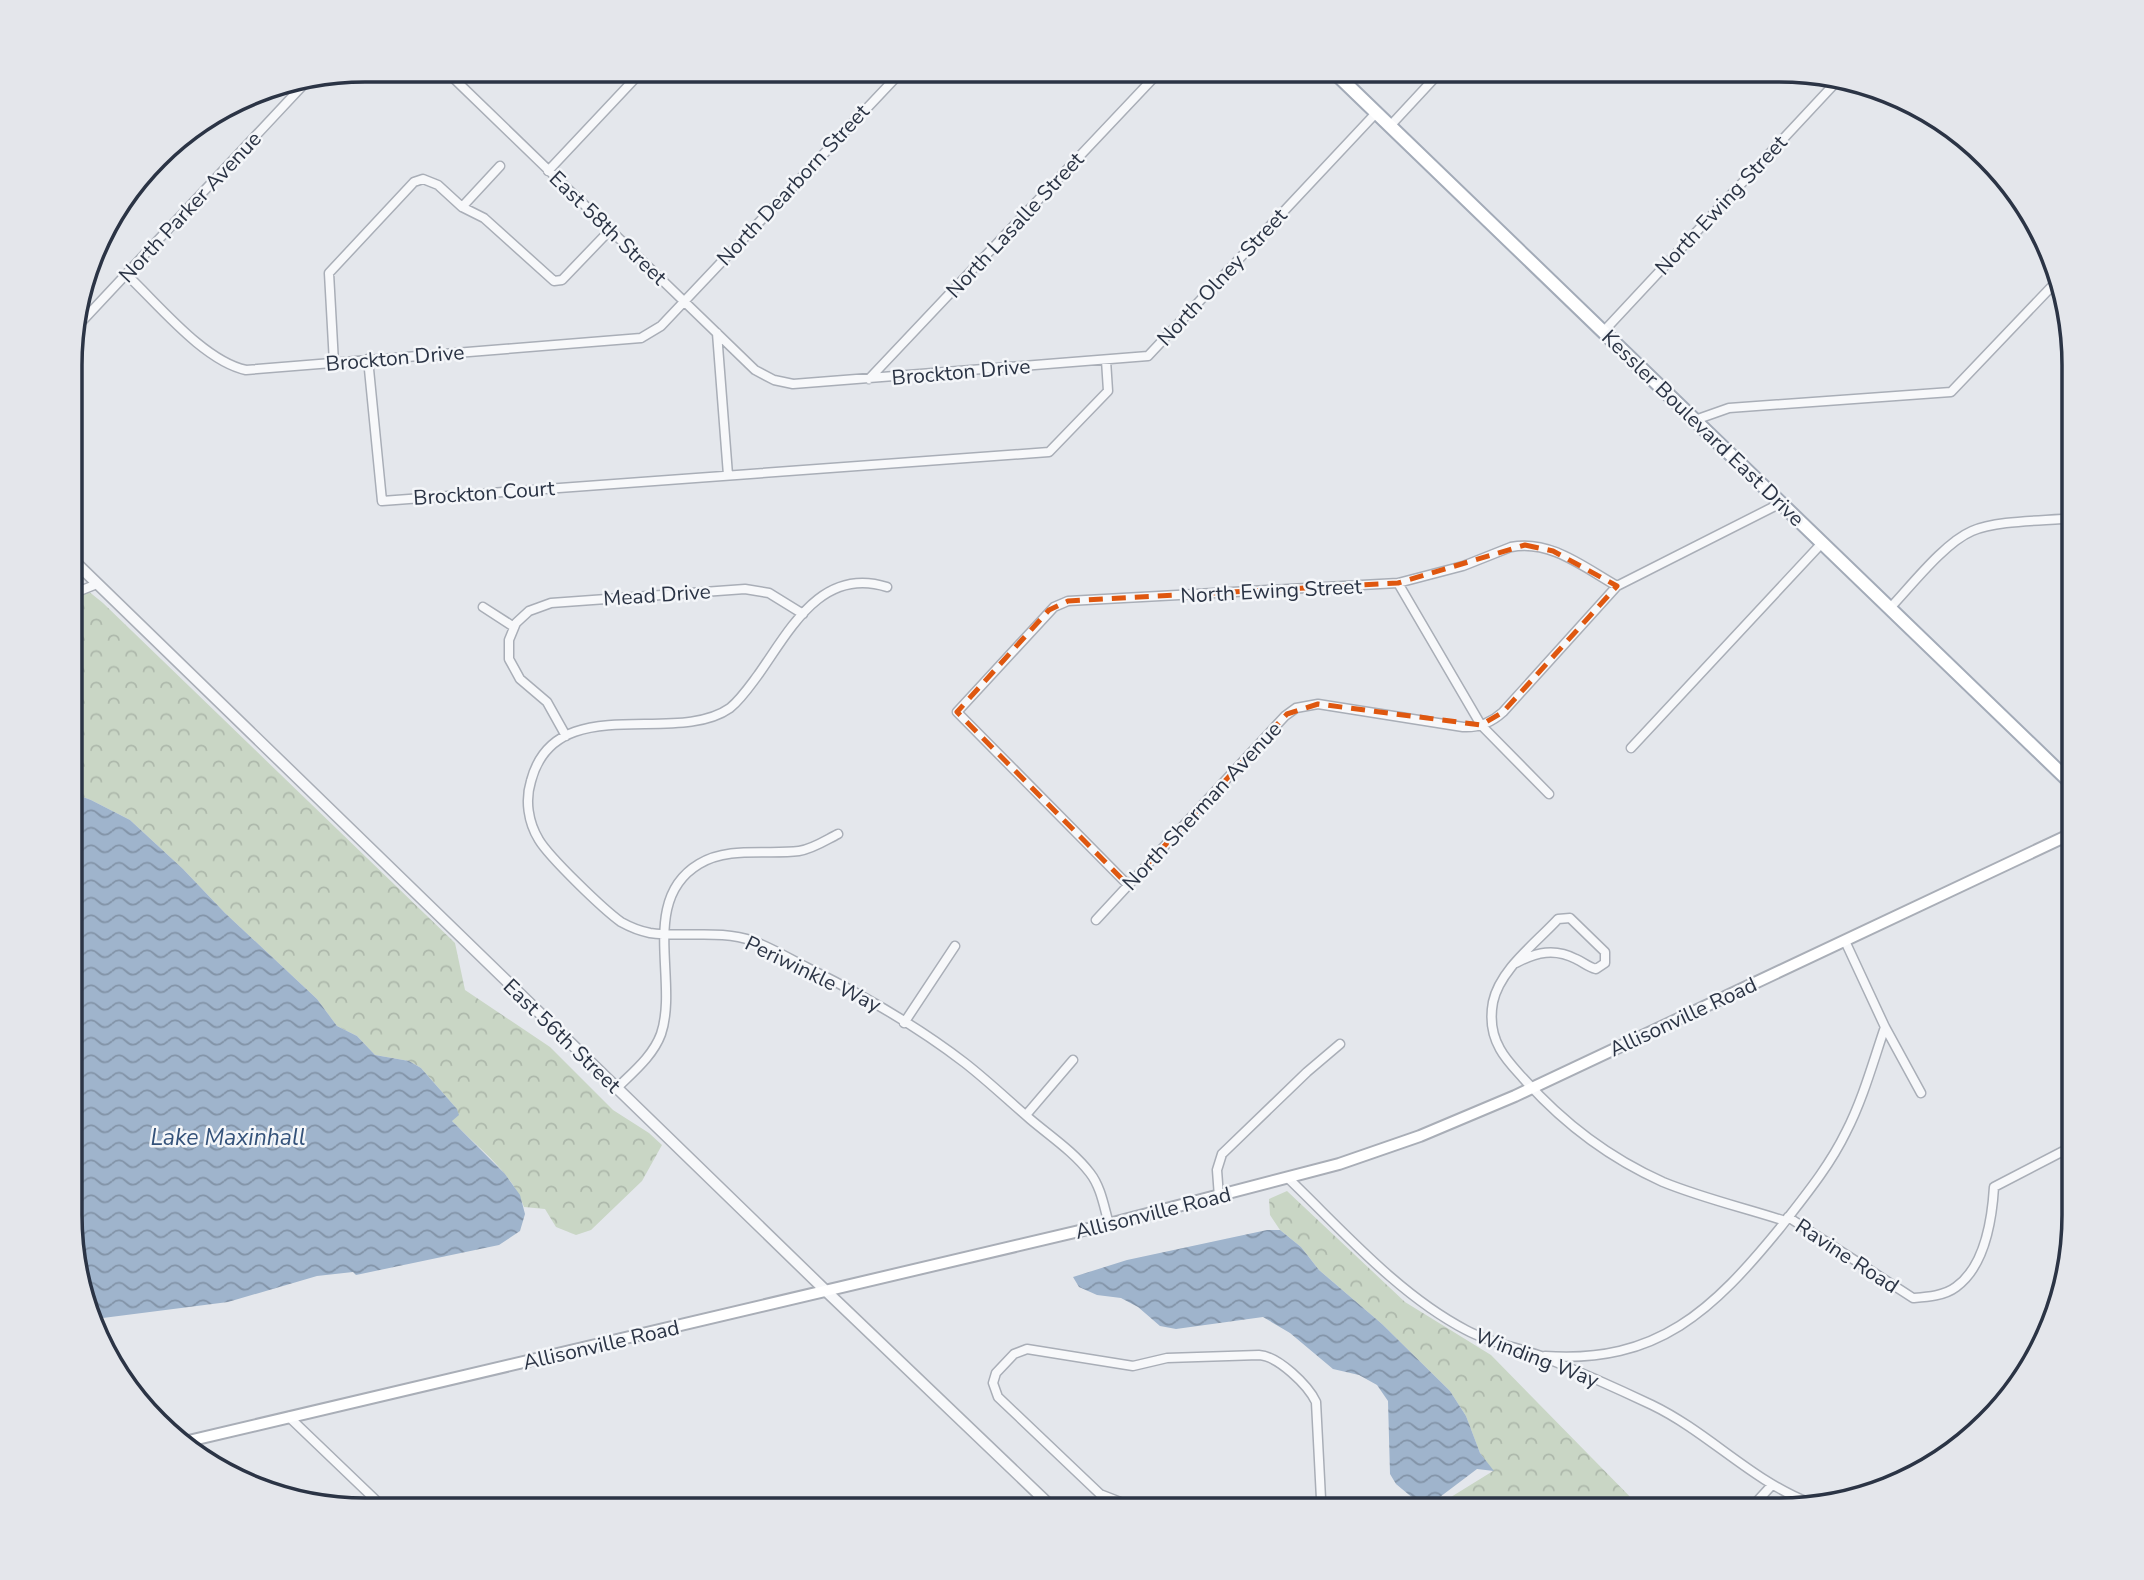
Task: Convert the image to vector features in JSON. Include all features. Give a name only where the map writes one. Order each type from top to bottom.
[{"type":"main road","name":"Kessler Boulevard East Drive","points":[[1344,82],[2062,774]]},
{"type":"main road","name":"Allisonville Road","points":[[194,1440],[1219,1197],[1289,1179],[1402,1143],[1476,1114],[2062,838]]},
{"type":"street","name":"East 58th Street","points":[[457,82],[755,370],[774,380]]},
{"type":"street","points":[[548,171],[632,82]]},
{"type":"street","name":"North Dearborn Street","points":[[684,301],[892,82]]},
{"type":"street","name":"North Lasalle Street","points":[[869,379],[1150,82]]},
{"type":"street","points":[[1390,126],[1432,82]]},
{"type":"street","name":"North Ewing Street","points":[[1603,332],[1831,88]]},
{"type":"street","name":"North Parker Avenue","points":[[87,317],[298,91]]},
{"type":"street","name":"North Olney Street","points":[[1106,360],[1148,356],[1376,113]]},
{"type":"street","points":[[462,207],[500,166]]},
{"type":"street","points":[[334,363],[329,273],[414,182],[423,179],[435,183],[462,207],[484,218],[551,280],[558,282],[610,230]]},
{"type":"street","name":"Brockton Drive","points":[[127,275],[207,351],[233,367],[251,370],[636,339],[658,328],[684,301]]},
{"type":"street","points":[[1695,420],[1729,408],[1951,392],[2051,288]]},
{"type":"street","points":[[717,333],[728,475]]},
{"type":"street","name":"Brockton Court","points":[[368,359],[382,500],[1049,452],[1108,391],[1106,360]]},
{"type":"street","name":"Brockton Drive","points":[[774,380],[794,384],[1106,360]]},
{"type":"street","points":[[1481,725],[1503,712],[1616,586],[1781,503]]},
{"type":"street","points":[[1890,608],[1949,547],[1973,530],[2062,519]]},
{"type":"street","points":[[1631,748],[1822,543]]},
{"type":"street","name":"North Ewing Street","points":[[1128,886],[957,712],[1049,610],[1063,602],[1398,583],[1419,579],[1511,547],[1525,545],[1553,551],[1616,586]]},
{"type":"street","name":"East 56th Street","points":[[82,569],[1042,1498]]},
{"type":"street","points":[[483,607],[514,627],[508,649],[510,663],[520,679],[547,702],[566,736],[593,726],[697,720],[722,712],[741,698],[803,614],[823,594],[845,584],[869,583],[887,587]]},
{"type":"street","points":[[1398,583],[1481,725],[1549,794]]},
{"type":"street","points":[[82,590],[97,584]]},
{"type":"street","name":"Mead Drive","points":[[514,627],[529,611],[546,604],[709,590],[760,590],[782,599],[803,614]]},
{"type":"street","name":"North Sherman Avenue","points":[[1096,920],[1285,716],[1296,708],[1318,704],[1458,726],[1481,725]]},
{"type":"street","name":"Periwinkle Way","points":[[566,736],[546,752],[531,777],[528,795],[532,827],[547,851],[619,920],[640,931],[729,935],[755,942],[861,994],[967,1064],[1090,1174],[1101,1196],[1109,1224]]},
{"type":"street","points":[[617,1088],[652,1052],[662,1029],[665,1015],[666,912],[671,894],[682,878],[700,863],[726,855],[803,850],[838,834]]},
{"type":"street","points":[[1516,963],[1534,955],[1558,953],[1596,969],[1602,966],[1605,956],[1603,949],[1570,918],[1558,919],[1516,963],[1503,978],[1496,993],[1492,1026],[1500,1049],[1532,1088],[1567,1122],[1601,1149],[1661,1181],[1786,1219]]},
{"type":"street","points":[[1845,941],[1885,1027],[1922,1093]]},
{"type":"street","points":[[904,1023],[954,946]]},
{"type":"street","points":[[1538,1356],[1581,1357],[1635,1347],[1674,1330],[1698,1315],[1727,1289],[1819,1177],[1843,1139],[1885,1027]]},
{"type":"street","points":[[1219,1197],[1217,1170],[1223,1154],[1307,1072],[1340,1044]]},
{"type":"street","points":[[1026,1115],[1073,1060]]},
{"type":"street","name":"Ravine Road","points":[[1786,1219],[1913,1298],[1935,1296],[1954,1289],[1967,1277],[1980,1257],[1994,1187],[2062,1152]]},
{"type":"street","name":"Winding Way","points":[[1289,1179],[1399,1284],[1437,1314],[1489,1341],[1538,1356],[1665,1412],[1772,1485],[1795,1497]]},
{"type":"street","points":[[1112,1498],[1100,1494],[998,1397],[993,1383],[996,1373],[1018,1351],[1032,1348],[1133,1366],[1167,1358],[1259,1355],[1273,1358],[1311,1392],[1316,1402],[1321,1498]]},
{"type":"street","points":[[289,1417],[374,1498]]},
{"type":"street","points":[[1760,1498],[1772,1485]]},
{"type":"highlighted area","points":[[1525,545],[1553,551],[1617,586],[1503,712],[1481,725],[1318,704],[1287,714],[1128,885],[957,712],[1049,610],[1068,601],[1398,583]]},
{"type":"green space","points":[[82,586],[103,603],[455,943],[465,990],[550,1047],[613,1110],[649,1133],[662,1145],[642,1181],[591,1230],[576,1235],[556,1227],[545,1209],[524,1207],[503,1171],[452,1121],[457,1109],[421,1068],[409,1061],[375,1055],[357,1036],[337,1026],[317,999],[130,820],[82,797]]},
{"type":"green space","points":[[1287,1191],[1405,1302],[1491,1355],[1631,1498],[1449,1498],[1493,1471],[1480,1453],[1466,1416],[1450,1391],[1382,1324],[1319,1270],[1301,1247],[1280,1230],[1270,1215],[1269,1199]]},
{"type":"water","name":"Lake Maxinhall","points":[[82,797],[130,820],[317,999],[337,1026],[357,1036],[375,1055],[409,1061],[421,1068],[457,1109],[459,1115],[452,1121],[505,1174],[520,1195],[525,1214],[520,1231],[499,1245],[356,1275],[353,1272],[317,1276],[228,1302],[102,1318],[97,1306],[85,1252],[82,1215]]},
{"type":"water","points":[[1267,1230],[1280,1230],[1301,1247],[1319,1270],[1382,1324],[1450,1391],[1466,1416],[1480,1453],[1494,1471],[1477,1469],[1439,1498],[1413,1498],[1396,1484],[1390,1474],[1388,1401],[1377,1385],[1359,1375],[1333,1369],[1290,1333],[1263,1317],[1176,1329],[1160,1326],[1138,1307],[1121,1298],[1097,1295],[1079,1287],[1073,1277],[1127,1260]]}]
